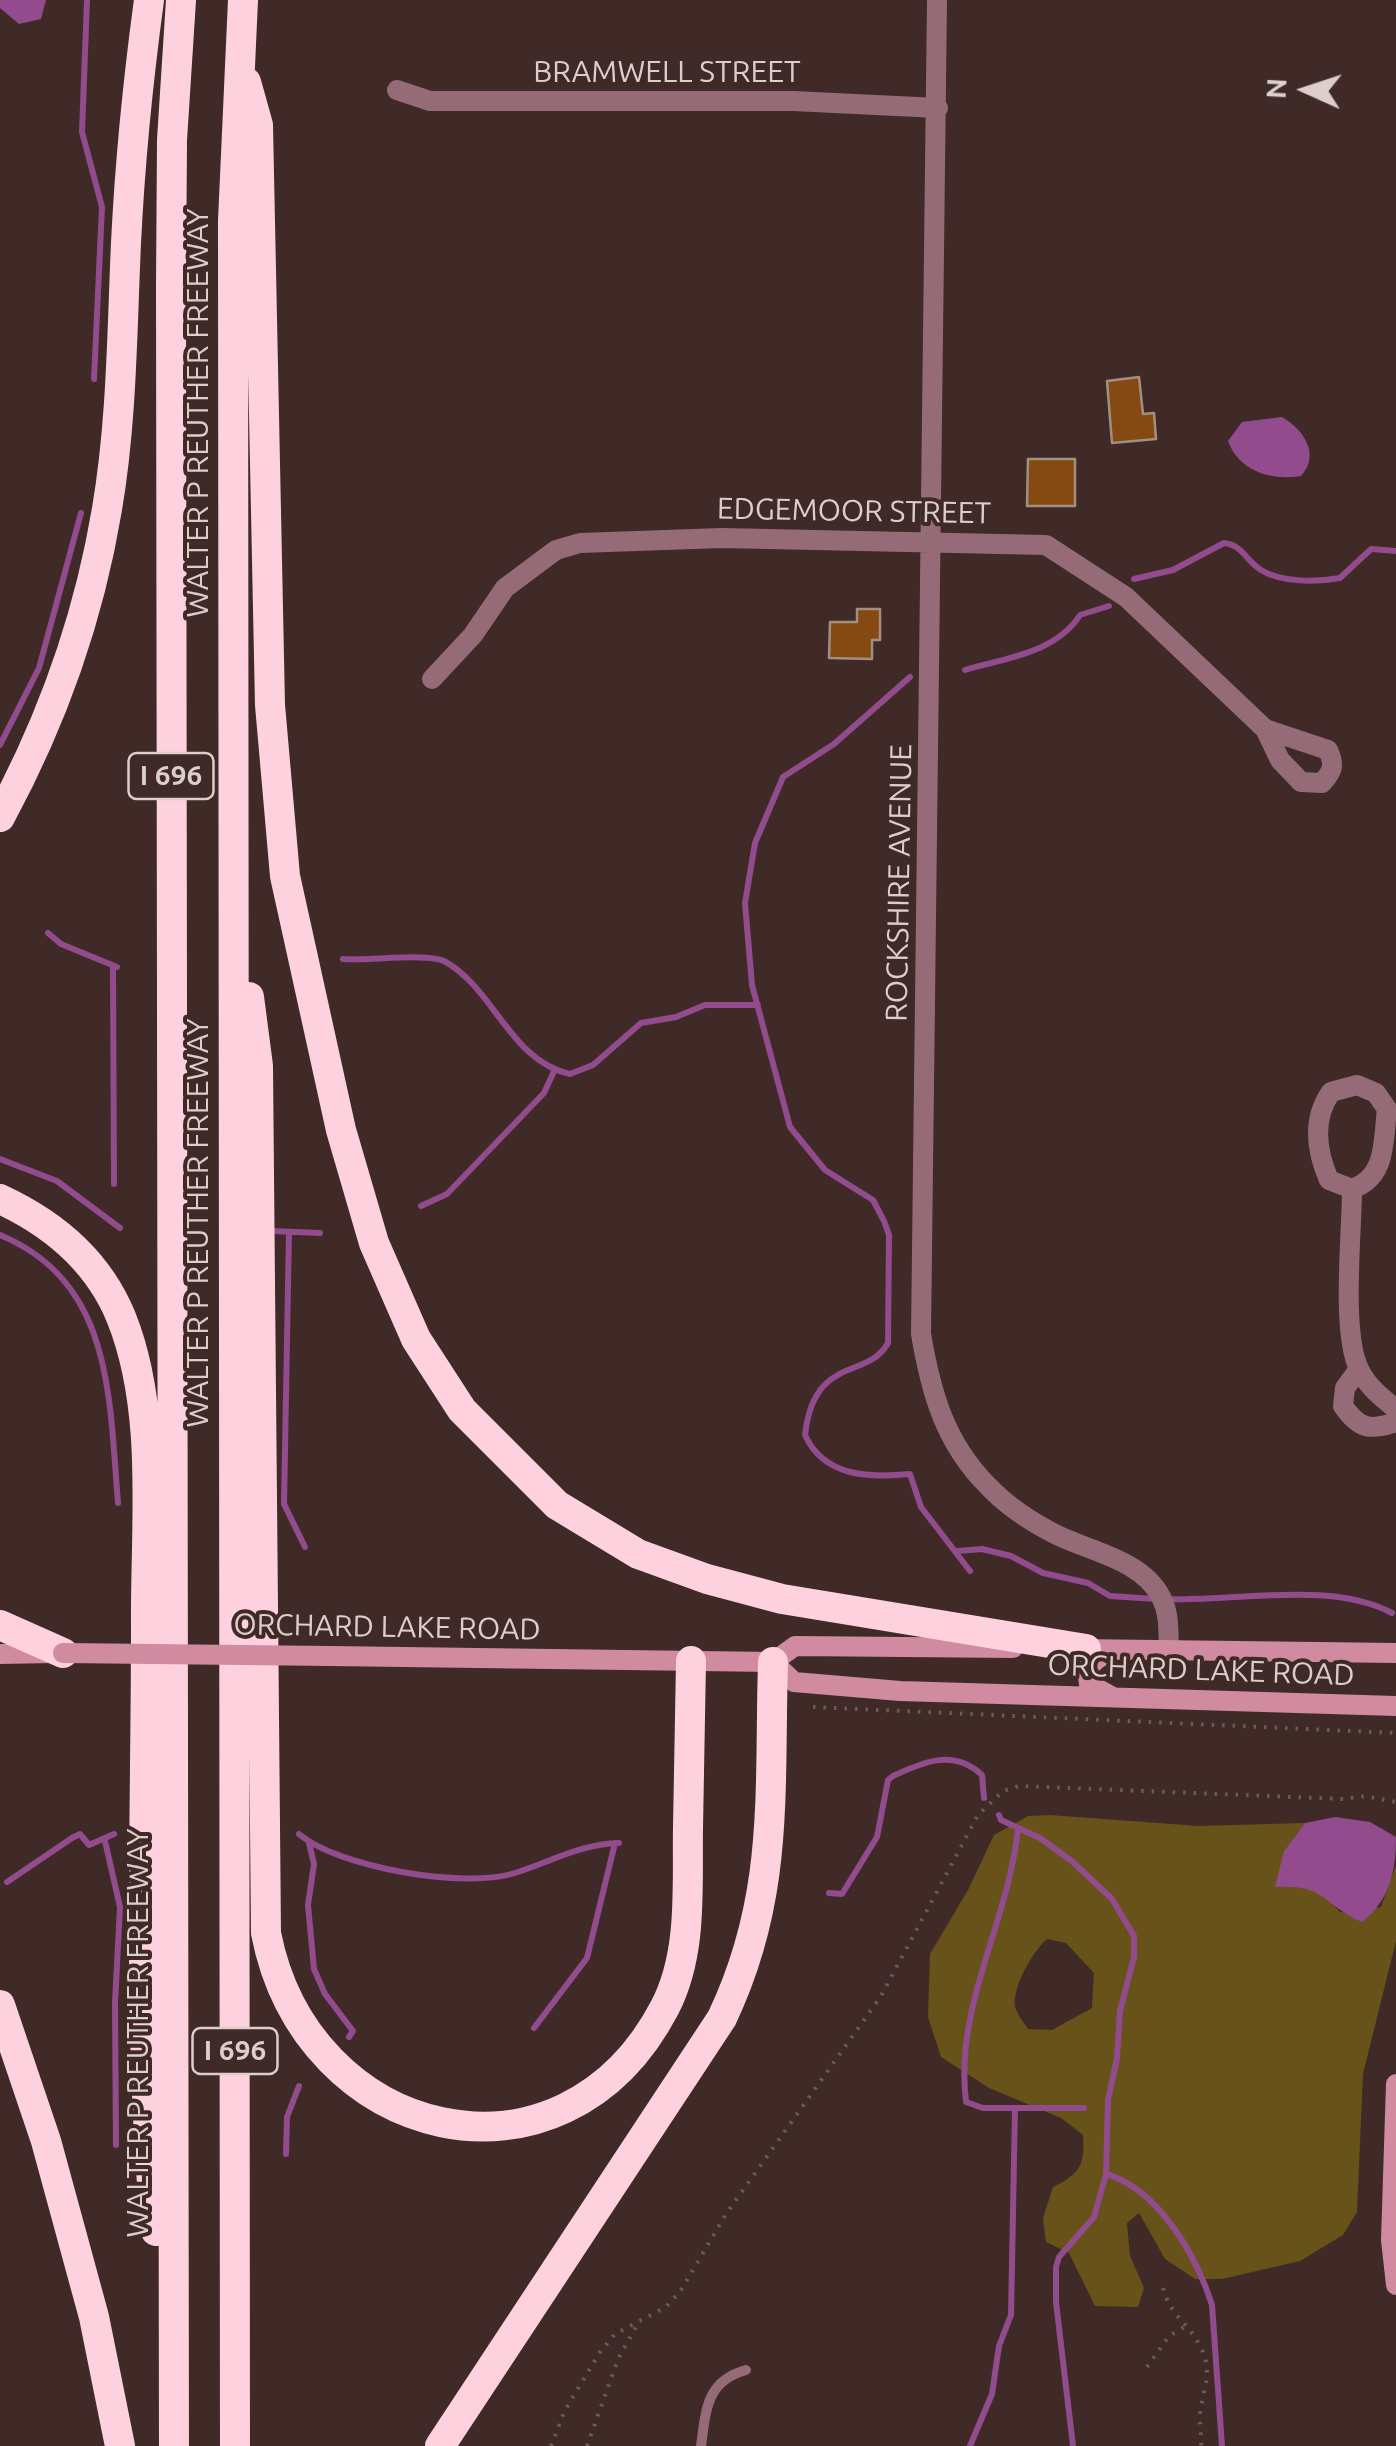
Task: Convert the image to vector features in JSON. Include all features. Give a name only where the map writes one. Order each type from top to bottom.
[{"type":"highway","points":[[0,817],[36,746],[74,646],[108,507],[118,416],[132,147],[149,0]]},
{"type":"highway","name":"WALTER P REUTHER FREEWAY","points":[[174,2434],[170,285],[172,140],[180,0]]},
{"type":"highway","name":"WALTER P REUTHER FREEWAY","points":[[235,2446],[232,260],[243,0]]},
{"type":"highway","points":[[238,54],[258,125],[270,706],[285,876],[341,1130],[374,1243],[416,1338],[462,1410],[556,1505],[638,1554],[707,1579],[782,1599],[1101,1649]]},
{"type":"highway","points":[[233,886],[258,1066],[266,1933],[272,1966],[297,2022],[345,2078],[386,2106],[419,2117],[492,2126],[524,2121],[573,2102],[620,2069],[638,2049],[667,2003],[684,1944],[691,1661]]},
{"type":"highway","points":[[0,1198],[61,1235],[96,1270],[121,1316],[138,1367],[146,1553],[147,2133],[174,2434]]},
{"type":"highway","points":[[0,1625],[63,1653]]},
{"type":"highway","points":[[440,2446],[722,2018],[746,1967],[765,1886],[773,1662]]},
{"type":"highway","points":[[0,2005],[46,2141],[94,2317],[120,2446]]},
{"type":"main road","name":"ORCHARD LAKE ROAD","points":[[0,1654],[773,1662],[795,1646],[1396,1653]]},
{"type":"main road","points":[[1101,1649],[1087,1673],[1089,1684],[1115,1698]]},
{"type":"main road","name":"ORCHARD LAKE ROAD","points":[[773,1662],[794,1682],[1115,1698],[1396,1706]]},
{"type":"main road","points":[[1396,2084],[1391,2240],[1396,2285]]},
{"type":"street","name":"ROCKSHIRE AVENUE","points":[[936,0],[934,540],[919,1277],[928,1376],[950,1438],[988,1486],[1033,1521],[1122,1561],[1152,1583],[1168,1618],[1168,1650]]},
{"type":"street","name":"BRAMWELL STREET","points":[[397,90],[430,101],[793,101],[938,108]]},
{"type":"street","name":"EDGEMOOR STREET","points":[[432,679],[473,635],[504,588],[556,550],[580,542],[722,538],[1046,545],[1126,598],[1265,729]]},
{"type":"street","points":[[1357,1085],[1376,1093],[1387,1109],[1380,1164],[1369,1183],[1352,1189],[1329,1180],[1320,1159],[1318,1111],[1331,1092],[1357,1085]]},
{"type":"street","points":[[1352,1189],[1350,1341],[1359,1369],[1376,1393],[1396,1409]]},
{"type":"street","points":[[1359,1369],[1344,1388],[1343,1406],[1355,1424],[1372,1430],[1396,1422]]},
{"type":"lane","points":[[700,2446],[712,2390],[730,2374],[746,2370]]},
{"type":"path","points":[[814,1707],[1396,1734]]},
{"type":"path","points":[[551,2446],[564,2410],[615,2334],[666,2307],[681,2290],[726,2214],[881,1996],[978,1816],[1003,1791],[1038,1786],[1343,1799],[1366,1796],[1396,1802]]},
{"type":"path","points":[[1163,2288],[1170,2312],[1199,2342],[1207,2363],[1209,2386],[1200,2416],[1201,2446]]},
{"type":"path","points":[[587,2446],[618,2359],[639,2323]]},
{"type":"path","points":[[1147,2367],[1169,2336],[1184,2327]]},
{"type":"shaded area","points":[[0,0],[46,0],[41,19],[19,24],[0,8]]},
{"type":"shaded area","points":[[1282,417],[1297,428],[1307,443],[1309,459],[1301,476],[1278,477],[1257,472],[1240,460],[1228,441],[1242,422]]},
{"type":"shaded area","points":[[1028,1816],[1198,1826],[1305,1823],[1284,1851],[1305,1885],[1325,1895],[1340,1912],[1381,1907],[1396,1865],[1396,1941],[1363,2074],[1357,2212],[1343,2235],[1300,2261],[1222,2279],[1195,2279],[1165,2259],[1139,2213],[1127,2223],[1130,2256],[1144,2288],[1138,2307],[1095,2306],[1069,2253],[1046,2242],[1043,2218],[1053,2187],[1079,2167],[1083,2135],[1061,2118],[989,2088],[941,2057],[928,2017],[930,1954],[968,1890],[994,1835]],"holes":[[[1047,1939],[1066,1943],[1094,1973],[1092,2008],[1052,2030],[1028,2029],[1015,2007],[1020,1980]]]},
{"type":"shaded area","points":[[1335,1817],[1370,1822],[1396,1837],[1390,1884],[1379,1904],[1362,1922],[1315,1892],[1275,1887],[1284,1851],[1305,1823]]},
{"type":"building","points":[[1139,377],[1143,414],[1154,413],[1156,439],[1112,443],[1107,381]]},
{"type":"building","points":[[1028,459],[1075,459],[1075,506],[1027,506]]},
{"type":"building","points":[[857,609],[880,609],[880,640],[872,640],[872,659],[829,658],[830,622],[857,622]]},
{"type":"waterway","points":[[87,0],[82,132],[102,207],[94,379]]},
{"type":"waterway","points":[[0,745],[39,668],[81,513]]},
{"type":"waterway","points":[[1134,579],[1173,570],[1224,543],[1236,547],[1269,574],[1300,580],[1340,578],[1371,549],[1396,551]]},
{"type":"waterway","points":[[965,670],[1044,646],[1070,628],[1080,615],[1109,606]]},
{"type":"waterway","points":[[910,677],[834,744],[783,777],[755,843],[745,903],[752,985],[790,1127],[825,1170],[873,1200],[889,1235],[888,1343],[868,1362],[842,1372],[819,1392],[810,1409],[805,1435],[824,1459],[849,1472],[879,1476],[910,1474],[921,1507],[970,1571]]},
{"type":"waterway","points":[[48,933],[61,944],[117,967]]},
{"type":"waterway","points":[[343,959],[444,961],[476,988],[532,1055],[549,1067],[570,1074],[593,1065],[641,1023],[676,1017],[705,1005],[758,1005]]},
{"type":"waterway","points":[[113,966],[114,1184]]},
{"type":"waterway","points":[[421,1206],[447,1194],[544,1093],[555,1069]]},
{"type":"waterway","points":[[0,1159],[57,1181],[120,1228]]},
{"type":"waterway","points":[[273,1231],[320,1233]]},
{"type":"waterway","points":[[289,1232],[284,1504],[305,1547]]},
{"type":"waterway","points":[[0,1235],[37,1256],[65,1282],[85,1312],[107,1384],[118,1503]]},
{"type":"waterway","points":[[958,1551],[982,1549],[1011,1556],[1043,1573],[1088,1583],[1110,1596],[1155,1599]]},
{"type":"waterway","points":[[1168,1599],[1312,1595],[1368,1603],[1392,1613]]},
{"type":"waterway","points":[[829,1893],[842,1894],[877,1837],[888,1780],[893,1776],[928,1762],[961,1762],[982,1775],[984,1798]]},
{"type":"waterway","points":[[999,1815],[1001,1820],[1040,1838],[1073,1862],[1112,1899],[1134,1936],[1134,1957],[1120,2011],[1117,2058],[1108,2100],[1106,2174],[1094,2217],[1059,2257],[1056,2267],[1056,2302],[1073,2446]]},
{"type":"waterway","points":[[1018,1828],[1013,1863],[968,2031],[964,2066],[966,2102],[983,2108],[1084,2108]]},
{"type":"waterway","points":[[7,1882],[80,1834],[89,1845],[114,1834]]},
{"type":"waterway","points":[[299,1834],[343,1857],[372,1866],[466,1878],[515,1873],[579,1850],[619,1843]]},
{"type":"waterway","points":[[105,1841],[120,1907],[115,2003],[116,2145]]},
{"type":"waterway","points":[[309,1843],[314,1864],[308,1905],[314,1969],[325,1994],[353,2031],[349,2037]]},
{"type":"waterway","points":[[534,2028],[587,1958],[615,1843]]},
{"type":"waterway","points":[[286,2154],[287,2117],[299,2086]]},
{"type":"waterway","points":[[970,2446],[992,2394],[999,2346],[1011,2315],[1015,2109]]},
{"type":"waterway","points":[[1106,2174],[1125,2182],[1158,2209],[1185,2246],[1205,2286],[1212,2305],[1222,2446]]}]
